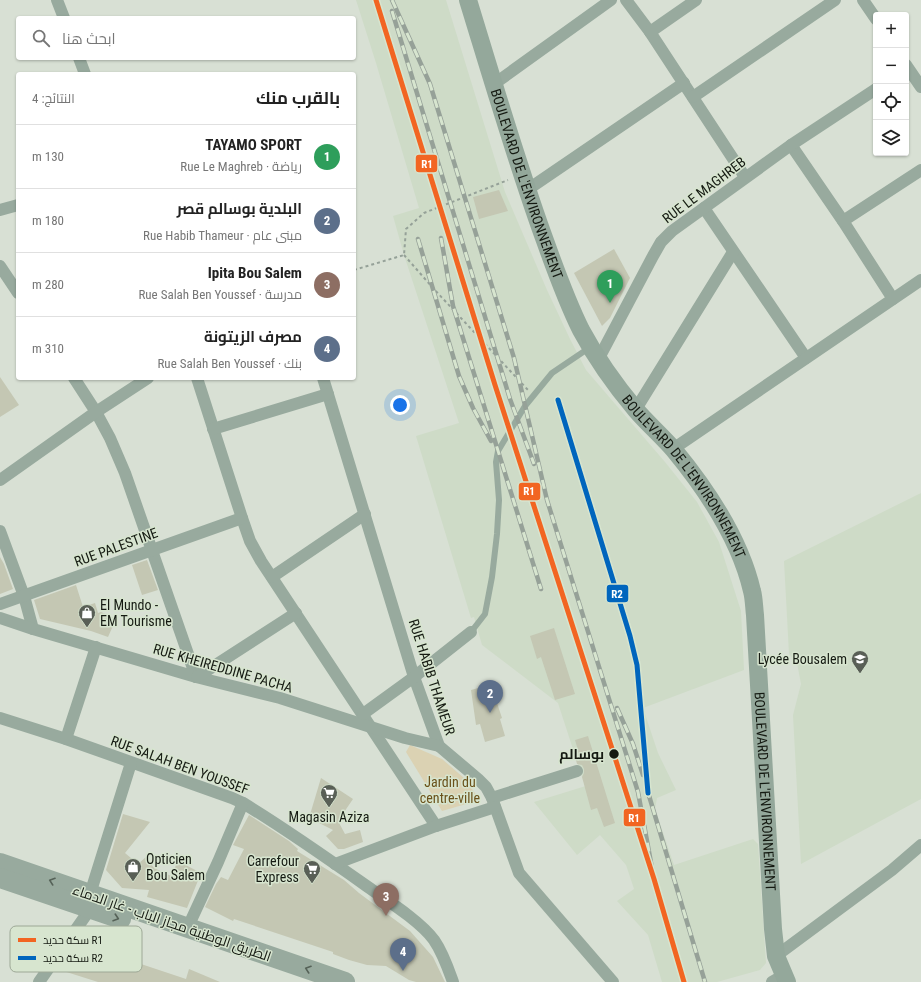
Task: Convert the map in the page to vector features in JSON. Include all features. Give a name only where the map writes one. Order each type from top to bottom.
[{"type":"main road","name":"الطريق الوطنية مجاز الباب - غار الدماء","points":[[0,863],[89,901],[302,982]]},
{"type":"main road","name":"الطريق الوطنية مجاز الباب - غار الدماء","points":[[0,878],[89,901],[187,929],[343,982]]},
{"type":"street","points":[[57,0],[63,16]]},
{"type":"street","name":"BOULEVARD DE L'ENVIRONNEMENT","points":[[468,0],[525,182],[560,284],[594,354],[636,409],[673,449],[719,512],[744,566],[752,591],[755,615],[773,929],[776,956],[781,980]]},
{"type":"street","points":[[494,84],[611,0]]},
{"type":"street","points":[[626,0],[650,32],[745,177]]},
{"type":"street","points":[[650,32],[696,0]]},
{"type":"street","points":[[693,97],[835,0]]},
{"type":"street","points":[[863,0],[873,15]]},
{"type":"street","points":[[80,60],[84,72]]},
{"type":"street","points":[[909,71],[921,87]]},
{"type":"street","points":[[525,182],[684,83]]},
{"type":"street","name":"RUE LE MAGHREB","points":[[594,354],[661,242],[672,231],[745,177],[873,91]]},
{"type":"street","points":[[791,145],[843,221],[893,299]]},
{"type":"street","points":[[843,221],[921,170]]},
{"type":"street","points":[[0,210],[16,206]]},
{"type":"street","points":[[704,208],[806,358]]},
{"type":"street","points":[[636,409],[734,252]]},
{"type":"street","points":[[0,266],[16,290]]},
{"type":"street","points":[[673,449],[921,280]]},
{"type":"street","points":[[75,380],[96,412],[110,438],[125,474],[197,677],[296,613]]},
{"type":"street","points":[[0,480],[96,412],[145,380]]},
{"type":"street","points":[[198,380],[212,429],[250,541],[261,561],[436,826]]},
{"type":"street","name":"RUE HABIB THAMEUR","points":[[324,380],[414,677],[439,746],[486,787],[519,873],[613,982]]},
{"type":"street","points":[[212,429],[328,394]]},
{"type":"street","points":[[272,577],[365,514]]},
{"type":"street","name":"RUE PALESTINE","points":[[0,604],[242,518]]},
{"type":"street","points":[[0,531],[24,596],[33,629]]},
{"type":"street","name":"RUE KHEIREDDINE PACHA","points":[[0,618],[197,677],[280,698],[405,738],[439,746]]},
{"type":"street","points":[[363,714],[414,677],[471,632]]},
{"type":"street","points":[[66,739],[96,647]]},
{"type":"street","name":"RUE SALAH BEN YOUSSEF","points":[[0,718],[66,739],[243,803],[387,900],[420,926],[434,940],[445,960],[453,982]]},
{"type":"street","points":[[79,926],[89,901],[131,762]]},
{"type":"street","points":[[335,864],[577,771]]},
{"type":"street","points":[[187,929],[243,803]]},
{"type":"street","points":[[776,956],[892,870],[921,845]]},
{"type":"street","points":[[43,981],[49,972]]},
{"type":"lane","points":[[471,632],[485,614],[492,577],[499,500],[496,462],[498,451],[517,418],[552,373],[594,354]]},
{"type":"path","points":[[525,182],[424,213],[406,229],[404,256],[534,396]]},
{"type":"path","points":[[356,269],[404,256]]},
{"type":"shaded area","points":[[356,0],[446,0],[505,192],[547,290],[570,339],[586,370],[665,462],[697,502],[719,542],[741,611],[744,670],[643,708],[658,753],[676,790],[657,798],[655,809],[674,865],[753,839],[758,844],[766,963],[760,970],[717,982],[662,982],[648,935],[617,901],[634,889],[626,865],[600,835],[577,855],[534,802],[589,785],[587,775],[582,777],[558,703],[482,645],[474,617],[471,618],[416,436],[459,423],[404,255],[393,216],[419,208]]},
{"type":"shaded area","name":"Lycée Bousalem","points":[[921,493],[921,799],[801,864],[793,715],[801,684],[797,663],[789,654],[784,561]]},
{"type":"green space","name":"Jardin du centre-ville","points":[[410,745],[442,759],[464,778],[480,800],[442,811],[406,752]]},
{"type":"building","points":[[499,190],[508,211],[479,219],[473,197]]},
{"type":"building","points":[[614,249],[630,278],[610,318],[602,326],[574,273]]},
{"type":"building","points":[[0,377],[19,405],[0,417]]},
{"type":"building","points":[[0,557],[13,589],[0,594]]},
{"type":"building","points":[[147,560],[158,590],[142,595],[132,565]]},
{"type":"building","points":[[76,585],[83,607],[95,603],[98,613],[101,612],[116,619],[108,637],[91,631],[40,619],[34,600]]},
{"type":"building","points":[[554,628],[575,694],[555,700],[541,657],[537,659],[530,636]]},
{"type":"building","points":[[489,685],[502,718],[500,719],[505,736],[485,742],[480,724],[476,725],[471,690]]},
{"type":"building","points":[[588,736],[615,823],[604,827],[597,808],[591,810],[582,777],[584,769],[582,765],[577,764],[574,752],[578,750],[575,740]]},
{"type":"building","name":"Magasin Aziza","points":[[321,778],[353,799],[338,821],[345,834],[360,830],[363,842],[344,849],[338,849],[326,836],[333,830],[309,818]]},
{"type":"building","points":[[123,814],[150,822],[125,853],[138,864],[146,857],[154,868],[171,876],[178,861],[201,873],[187,908],[147,897],[149,890],[122,888],[106,870]]},
{"type":"building","points":[[249,815],[289,841],[298,849],[297,851],[344,880],[410,931],[433,957],[445,982],[416,982],[409,980],[386,966],[367,965],[349,960],[333,954],[333,952],[234,919],[233,921],[205,907],[221,877],[228,880],[244,849],[233,845]]},
{"type":"building","points":[[142,964],[186,979],[189,969],[220,982],[98,982],[66,972],[142,972]]},
{"type":"railway","points":[[392,0],[430,84],[514,358],[547,500],[638,792],[654,879]]},
{"type":"railway","points":[[392,11],[510,399],[534,464]]},
{"type":"railway","points":[[441,238],[453,306],[541,589]]},
{"type":"railway","points":[[418,239],[459,376],[473,408],[491,441]]},
{"type":"railway","points":[[558,400],[630,636],[637,665],[648,793]]},
{"type":"railway","points":[[617,708],[633,744],[643,775]]},
{"type":"railway","points":[[647,789],[705,982]]},
{"type":"rail line","name":"R1","points":[[376,0],[495,385],[654,879],[684,982]]},
{"type":"rail line","name":"R2","points":[[558,400],[630,636],[637,665],[648,793]]},
{"type":"place","name":"TAYAMO SPORT","points":[[610,303]]},
{"type":"place","name":"El Mundo - EM Tourisme","points":[[87,628]]},
{"type":"place","name":"Lycée Bousalem","points":[[860,674]]},
{"type":"place","name":"البلدية بوسالم قصر","points":[[490,713]]},
{"type":"place","name":"بوسالم","points":[[614,754]]},
{"type":"place","name":"Magasin Aziza","points":[[329,808]]},
{"type":"place","name":"Opticien Bou Salem","points":[[133,882]]},
{"type":"place","name":"Carrefour Express","points":[[312,884]]},
{"type":"place","name":"Ipita Bou Salem","points":[[386,916]]},
{"type":"place","name":"مصرف الزيتونة","points":[[403,971]]}]
